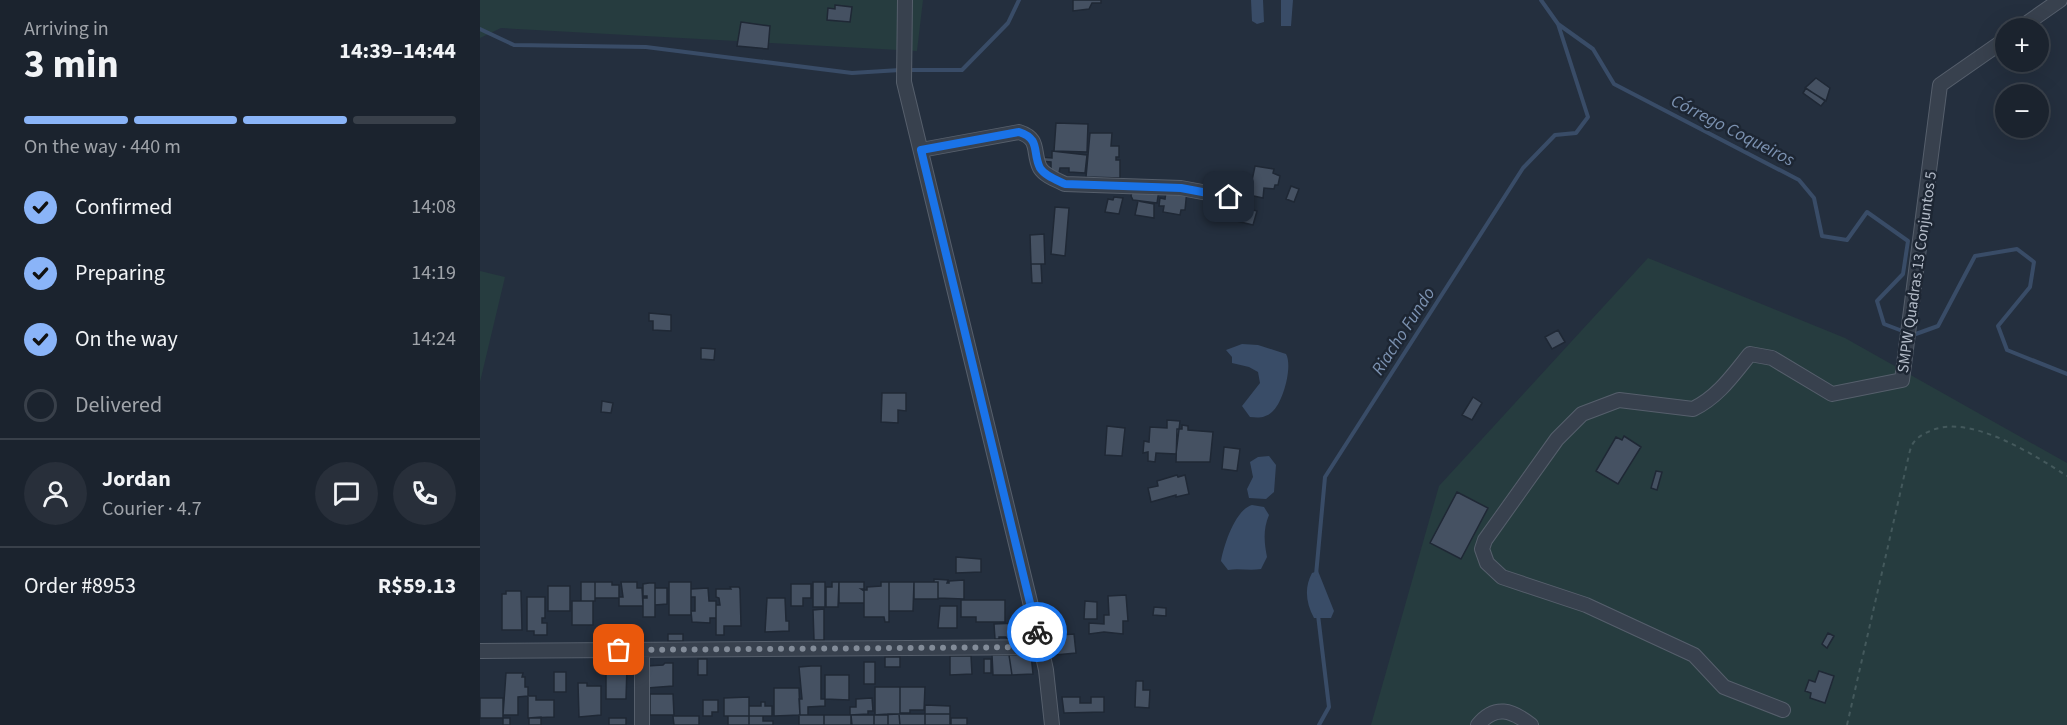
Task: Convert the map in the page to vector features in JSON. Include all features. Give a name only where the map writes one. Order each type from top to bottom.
[{"type":"street","points":[[905,0],[904,82],[1041,647],[1052,725]]},
{"type":"street","points":[[2034,18],[2060,0]]},
{"type":"street","name":"SMPW Quadras 13 Conjuntos 5","points":[[1783,710],[1724,687],[1714,679],[1695,655],[1586,605],[1502,577],[1487,563],[1482,549],[1485,540],[1557,439],[1582,414],[1619,400],[1693,410],[1720,391],[1750,354],[1772,358],[1832,394],[1902,380],[1940,86],[1995,47]]},
{"type":"street","points":[[921,150],[1019,132],[1028,135],[1034,142],[1040,168],[1065,184],[1181,188],[1229,197]]},
{"type":"street","points":[[480,651],[1041,647]]},
{"type":"street","points":[[642,650],[642,725]]},
{"type":"street","points":[[1478,725],[1485,716],[1496,711],[1516,713],[1531,725]]},
{"type":"path","points":[[1847,725],[1908,459],[1912,445],[1918,438],[1939,427],[1980,431],[2006,440],[2067,476]]},
{"type":"green space","points":[[480,0],[923,0],[917,51],[501,28],[480,38]]},
{"type":"green space","points":[[1648,258],[1845,338],[2067,463],[2067,725],[1371,725],[1439,486]]},
{"type":"green space","points":[[480,271],[505,277],[480,382]]},
{"type":"water","points":[[1251,0],[1263,0],[1264,22],[1257,24],[1252,21]]},
{"type":"water","points":[[1281,0],[1293,0],[1291,26],[1281,26]]},
{"type":"water","points":[[1242,344],[1258,345],[1286,354],[1288,360],[1288,375],[1280,401],[1272,412],[1264,416],[1250,417],[1242,406],[1260,383],[1258,372],[1232,363],[1232,357],[1226,350]]},
{"type":"water","points":[[1269,456],[1276,465],[1274,492],[1266,499],[1249,498],[1247,489],[1253,477],[1250,462],[1258,457]]},
{"type":"water","points":[[1252,505],[1264,507],[1269,515],[1265,536],[1267,557],[1261,569],[1228,570],[1221,561],[1225,546],[1240,514]]},
{"type":"water","points":[[1318,571],[1334,611],[1331,618],[1314,618],[1309,607],[1308,584],[1312,573]]},
{"type":"building","points":[[1073,0],[1101,0],[1101,3],[1092,3],[1089,9],[1073,11]]},
{"type":"building","points":[[835,5],[852,7],[850,22],[827,20],[828,8],[835,9]]},
{"type":"building","points":[[741,22],[770,26],[768,49],[737,46]]},
{"type":"building","points":[[1816,78],[1830,88],[1826,101],[1805,88]]},
{"type":"building","points":[[1806,88],[1825,101],[1821,106],[1803,93]]},
{"type":"building","points":[[1056,123],[1088,124],[1087,152],[1054,151]]},
{"type":"building","points":[[1090,133],[1112,133],[1111,146],[1119,146],[1119,157],[1116,157],[1116,160],[1120,160],[1120,178],[1086,177]]},
{"type":"building","points":[[1052,151],[1087,155],[1085,173],[1069,172],[1069,168],[1060,168],[1059,173],[1051,173],[1051,162],[1039,161],[1040,157],[1052,158]]},
{"type":"building","points":[[1255,166],[1274,169],[1273,173],[1280,176],[1278,185],[1275,185],[1274,189],[1264,188],[1263,198],[1249,195]]},
{"type":"building","points":[[1291,186],[1299,189],[1294,202],[1286,199]]},
{"type":"building","points":[[1133,187],[1159,190],[1157,203],[1133,200],[1131,196]]},
{"type":"building","points":[[1187,190],[1185,210],[1181,210],[1180,215],[1163,212],[1164,206],[1159,206],[1160,198],[1165,199],[1166,192]]},
{"type":"building","points":[[1114,197],[1123,198],[1119,214],[1105,212],[1108,199],[1113,200]]},
{"type":"building","points":[[1138,201],[1154,204],[1154,218],[1135,215]]},
{"type":"building","points":[[1227,204],[1257,211],[1253,225],[1224,218]]},
{"type":"building","points":[[1055,207],[1069,208],[1065,256],[1051,254]]},
{"type":"building","points":[[1044,234],[1045,264],[1031,264],[1030,235]]},
{"type":"building","points":[[1031,264],[1041,264],[1042,283],[1032,283]]},
{"type":"building","points":[[649,313],[671,315],[671,331],[653,330],[653,321],[649,321]]},
{"type":"building","points":[[1558,330],[1565,342],[1552,349],[1545,337]]},
{"type":"building","points":[[701,348],[715,349],[714,360],[701,359]]},
{"type":"building","points":[[882,393],[906,393],[906,411],[898,410],[898,423],[881,422]]},
{"type":"building","points":[[1473,397],[1482,403],[1472,420],[1462,415]]},
{"type":"building","points":[[602,401],[613,403],[611,413],[601,412]]},
{"type":"building","points":[[1167,420],[1180,421],[1176,454],[1156,453],[1155,462],[1148,461],[1148,452],[1143,453],[1144,441],[1149,442],[1150,427],[1167,428]]},
{"type":"building","points":[[1182,425],[1188,426],[1188,430],[1213,432],[1210,462],[1176,462],[1177,429],[1182,429]]},
{"type":"building","points":[[1107,426],[1125,428],[1122,456],[1105,455]]},
{"type":"building","points":[[1624,436],[1641,447],[1618,484],[1596,471],[1616,437],[1622,440]]},
{"type":"building","points":[[1224,447],[1240,449],[1237,471],[1222,469]]},
{"type":"building","points":[[1656,471],[1662,472],[1657,490],[1651,488]]},
{"type":"building","points":[[1177,475],[1178,477],[1185,475],[1189,494],[1151,502],[1148,488],[1158,486],[1157,481]]},
{"type":"building","points":[[1457,492],[1488,508],[1461,559],[1430,543]]},
{"type":"building","points":[[956,557],[981,559],[981,572],[956,573]]},
{"type":"building","points":[[934,579],[948,580],[947,583],[964,580],[964,599],[938,598],[938,582],[934,582]]},
{"type":"building","points":[[581,582],[595,582],[595,601],[581,601]]},
{"type":"building","points":[[595,582],[612,582],[612,585],[619,585],[619,598],[595,598]]},
{"type":"building","points":[[621,582],[637,582],[637,588],[642,588],[643,606],[619,606],[619,597],[623,597]]},
{"type":"building","points":[[669,582],[691,582],[691,615],[669,615]]},
{"type":"building","points":[[813,582],[825,582],[825,607],[813,607]]},
{"type":"building","points":[[832,582],[839,582],[838,607],[826,607],[826,587],[832,587]]},
{"type":"building","points":[[839,582],[864,582],[864,589],[861,589],[864,591],[864,603],[839,603]]},
{"type":"building","points":[[881,582],[889,582],[889,622],[885,622],[884,617],[864,617],[864,590],[867,590],[867,587],[881,586]]},
{"type":"building","points":[[889,582],[914,582],[913,611],[889,611]]},
{"type":"building","points":[[914,582],[938,582],[938,599],[914,599]]},
{"type":"building","points":[[655,583],[655,617],[643,617],[643,598],[647,596],[643,596],[643,584]]},
{"type":"building","points":[[791,584],[811,584],[811,598],[803,598],[803,606],[791,606]]},
{"type":"building","points":[[548,586],[570,586],[570,611],[548,611]]},
{"type":"building","points":[[730,587],[740,589],[741,626],[724,626],[724,635],[716,635],[716,605],[720,605],[719,598],[716,597],[716,589],[731,589]]},
{"type":"building","points":[[655,588],[667,588],[667,604],[655,605]]},
{"type":"building","points":[[708,588],[709,601],[716,601],[716,618],[710,618],[710,623],[692,622],[691,611],[695,611],[695,597],[691,597],[691,589]]},
{"type":"building","points":[[506,591],[521,591],[522,630],[502,630],[502,594],[506,594]]},
{"type":"building","points":[[1126,595],[1128,621],[1123,621],[1123,634],[1104,632],[1089,634],[1089,623],[1104,624],[1104,615],[1109,615],[1108,596]]},
{"type":"building","points":[[527,597],[545,597],[545,618],[542,618],[542,623],[547,623],[547,635],[534,635],[534,631],[527,631]]},
{"type":"building","points":[[767,598],[785,598],[789,631],[765,632]]},
{"type":"building","points":[[961,600],[1005,600],[1005,622],[976,622],[976,617],[961,617]]},
{"type":"building","points":[[572,601],[593,601],[593,625],[572,625]]},
{"type":"building","points":[[1085,601],[1097,602],[1097,619],[1084,619]]},
{"type":"building","points":[[940,606],[957,606],[957,628],[938,628]]},
{"type":"building","points":[[1154,607],[1166,608],[1166,616],[1153,615]]},
{"type":"building","points":[[824,609],[824,640],[814,640],[813,610]]},
{"type":"building","points":[[1018,623],[1021,638],[999,637],[995,639],[994,624]]},
{"type":"building","points":[[1061,632],[1061,635],[1074,634],[1076,653],[1055,655],[1052,633]]},
{"type":"building","points":[[1828,633],[1834,636],[1827,648],[1822,644]]},
{"type":"building","points":[[668,634],[683,634],[683,641],[668,641]]},
{"type":"building","points":[[1015,648],[1024,650],[1024,655],[1031,654],[1033,674],[1012,675],[1009,655],[1016,655]]},
{"type":"building","points":[[992,655],[1009,655],[1012,675],[993,675]]},
{"type":"building","points":[[950,656],[971,656],[972,674],[950,675]]},
{"type":"building","points":[[885,657],[900,657],[900,667],[885,667]]},
{"type":"building","points":[[698,659],[707,659],[707,675],[698,675]]},
{"type":"building","points":[[984,659],[991,659],[991,673],[984,673]]},
{"type":"building","points":[[864,662],[875,662],[875,684],[864,684]]},
{"type":"building","points":[[673,663],[673,686],[647,688],[647,666]]},
{"type":"building","points":[[606,666],[627,666],[626,699],[606,699]]},
{"type":"building","points":[[821,666],[821,699],[825,699],[825,706],[808,707],[808,715],[800,715],[799,699],[802,699],[799,667]]},
{"type":"building","points":[[1819,671],[1834,676],[1825,703],[1810,698],[1811,693],[1805,691],[1809,680],[1815,682]]},
{"type":"building","points":[[554,672],[566,672],[566,692],[554,692]]},
{"type":"building","points":[[506,673],[523,673],[525,687],[528,687],[528,696],[518,697],[518,715],[503,715]]},
{"type":"building","points":[[825,675],[849,675],[849,700],[825,699]]},
{"type":"building","points":[[1136,681],[1143,681],[1143,690],[1150,690],[1149,708],[1135,707]]},
{"type":"building","points":[[578,683],[587,683],[587,686],[601,686],[601,715],[579,717]]},
{"type":"building","points":[[875,687],[900,687],[900,714],[875,715]]},
{"type":"building","points":[[900,687],[925,687],[924,710],[900,713]]},
{"type":"building","points":[[774,688],[799,688],[800,715],[774,716]]},
{"type":"building","points":[[650,694],[673,694],[674,715],[650,715]]},
{"type":"building","points":[[528,696],[536,696],[536,700],[554,700],[554,717],[528,718]]},
{"type":"building","points":[[749,697],[749,716],[724,716],[724,698]]},
{"type":"building","points":[[1062,697],[1080,697],[1080,703],[1091,703],[1091,697],[1104,697],[1104,712],[1064,713]]},
{"type":"building","points":[[480,698],[503,698],[503,718],[480,718]]},
{"type":"building","points":[[872,698],[873,711],[868,711],[868,714],[850,715],[850,707],[856,707],[856,699]]},
{"type":"building","points":[[703,700],[718,700],[718,712],[712,712],[712,716],[703,716]]},
{"type":"building","points":[[761,702],[765,702],[765,706],[772,706],[772,716],[749,716],[749,706],[761,706]]},
{"type":"building","points":[[925,705],[950,706],[950,714],[925,714]]},
{"type":"building","points":[[888,714],[888,725],[874,725],[874,715]]},
{"type":"building","points":[[888,714],[899,714],[900,725],[888,725]]},
{"type":"building","points":[[899,714],[925,714],[925,725],[900,725]]},
{"type":"building","points":[[925,714],[950,714],[950,725],[925,725]]},
{"type":"building","points":[[799,715],[824,715],[824,725],[799,725]]},
{"type":"building","points":[[824,715],[851,715],[851,725],[824,725]]},
{"type":"building","points":[[851,715],[874,715],[874,725],[852,725]]},
{"type":"building","points":[[673,716],[699,716],[699,725],[674,725]]},
{"type":"building","points":[[728,716],[749,716],[749,725],[728,725]]},
{"type":"building","points":[[749,716],[763,716],[763,721],[773,721],[773,725],[749,725]]},
{"type":"building","points":[[541,717],[541,725],[529,725],[529,718]]},
{"type":"building","points":[[503,718],[510,718],[510,725],[503,725]]},
{"type":"building","points":[[609,718],[626,718],[626,725],[609,725]]},
{"type":"building","points":[[951,718],[967,718],[967,725],[951,725]]},
{"type":"waterway","points":[[908,70],[962,70],[1008,23],[1019,0]]},
{"type":"waterway","name":"Riacho Fundo","points":[[1316,575],[1325,477],[1523,168],[1555,135],[1576,133],[1588,117],[1558,24],[1541,0]]},
{"type":"waterway","name":"Córrego Coqueiros","points":[[1558,24],[1593,49],[1614,84],[1799,180],[1814,198],[1822,236],[1847,240],[1867,212],[1908,241],[1903,274],[1877,301],[1884,324],[1913,335],[1938,326],[1975,256],[2017,249],[2034,262],[2030,287],[1998,326],[2007,350],[2067,374]]},
{"type":"waterway","points":[[480,29],[514,45],[646,47],[852,73],[900,70]]},
{"type":"waterway","name":"Riacho Fundo","points":[[1318,615],[1329,707],[1319,725]]},
{"type":"way so far","points":[[619,650],[1041,647],[1037,632]]},
{"type":"route","points":[[1037,632],[921,150],[1019,132],[1028,135],[1034,142],[1040,168],[1065,184],[1181,188],[1229,197]]}]
